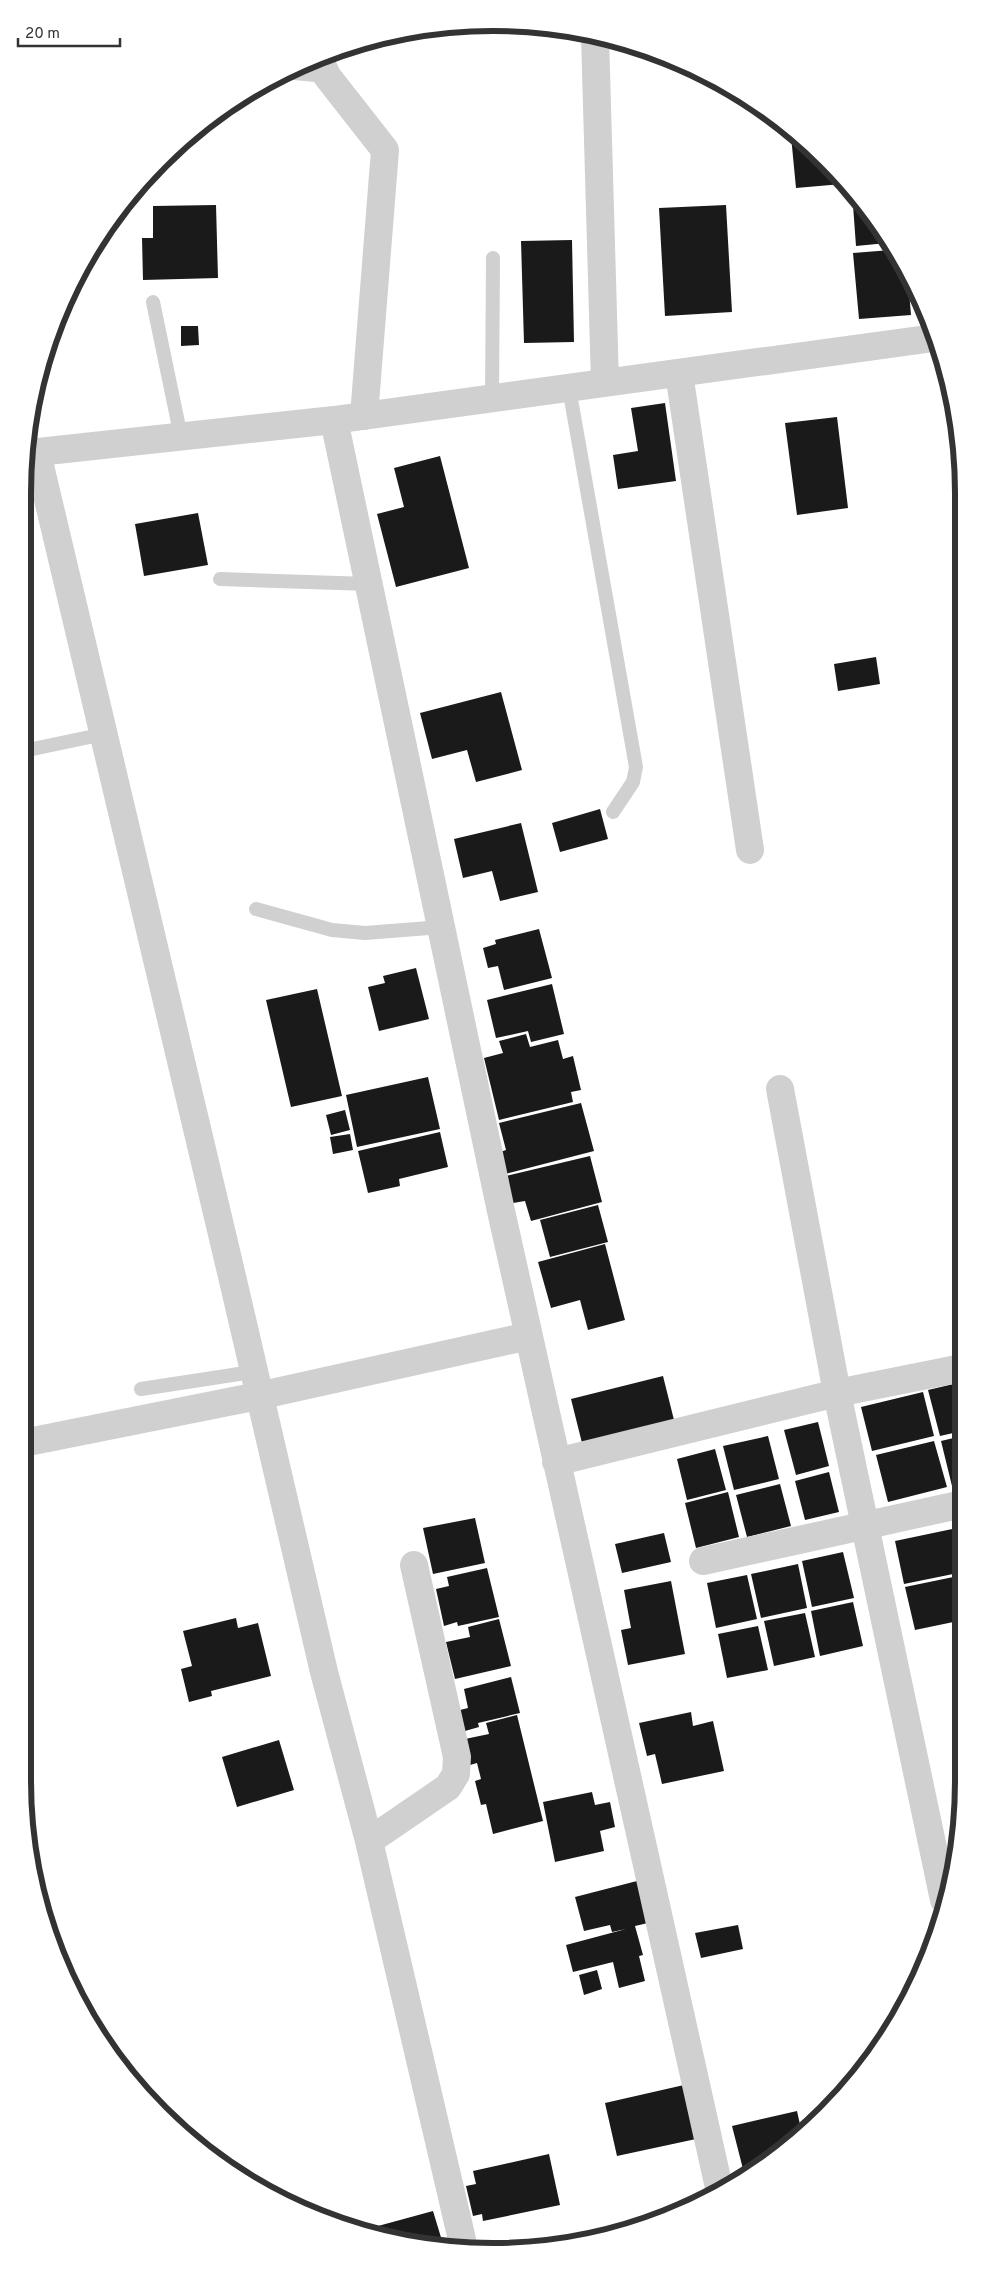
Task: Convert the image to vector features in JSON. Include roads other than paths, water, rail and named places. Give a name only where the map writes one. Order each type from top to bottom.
[{"type":"street","points":[[595,43],[605,383]]},
{"type":"street","points":[[323,67],[384,150],[364,416]]},
{"type":"street","points":[[463,2242],[369,1841],[324,1672],[255,1384],[104,734],[33,453],[334,420],[928,339]]},
{"type":"street","points":[[679,373],[750,850]]},
{"type":"street","points":[[334,420],[556,1462],[718,2184]]},
{"type":"street","points":[[780,1089],[837,1393],[942,1889]]},
{"type":"street","points":[[31,1441],[255,1384],[529,1336]]},
{"type":"street","points":[[556,1462],[837,1393],[955,1369]]},
{"type":"street","points":[[703,1561],[955,1506]]},
{"type":"street","points":[[369,1841],[448,1787],[456,1774],[457,1757],[414,1565]]},
{"type":"lane","points":[[492,398],[493,258]]},
{"type":"lane","points":[[153,302],[181,437]]},
{"type":"lane","points":[[569,388],[636,768],[633,782],[613,812]]},
{"type":"lane","points":[[220,579],[369,584]]},
{"type":"lane","points":[[31,749],[104,734]]},
{"type":"lane","points":[[256,909],[332,930],[365,933],[442,926]]},
{"type":"lane","points":[[140,1389],[255,1384]]}]
